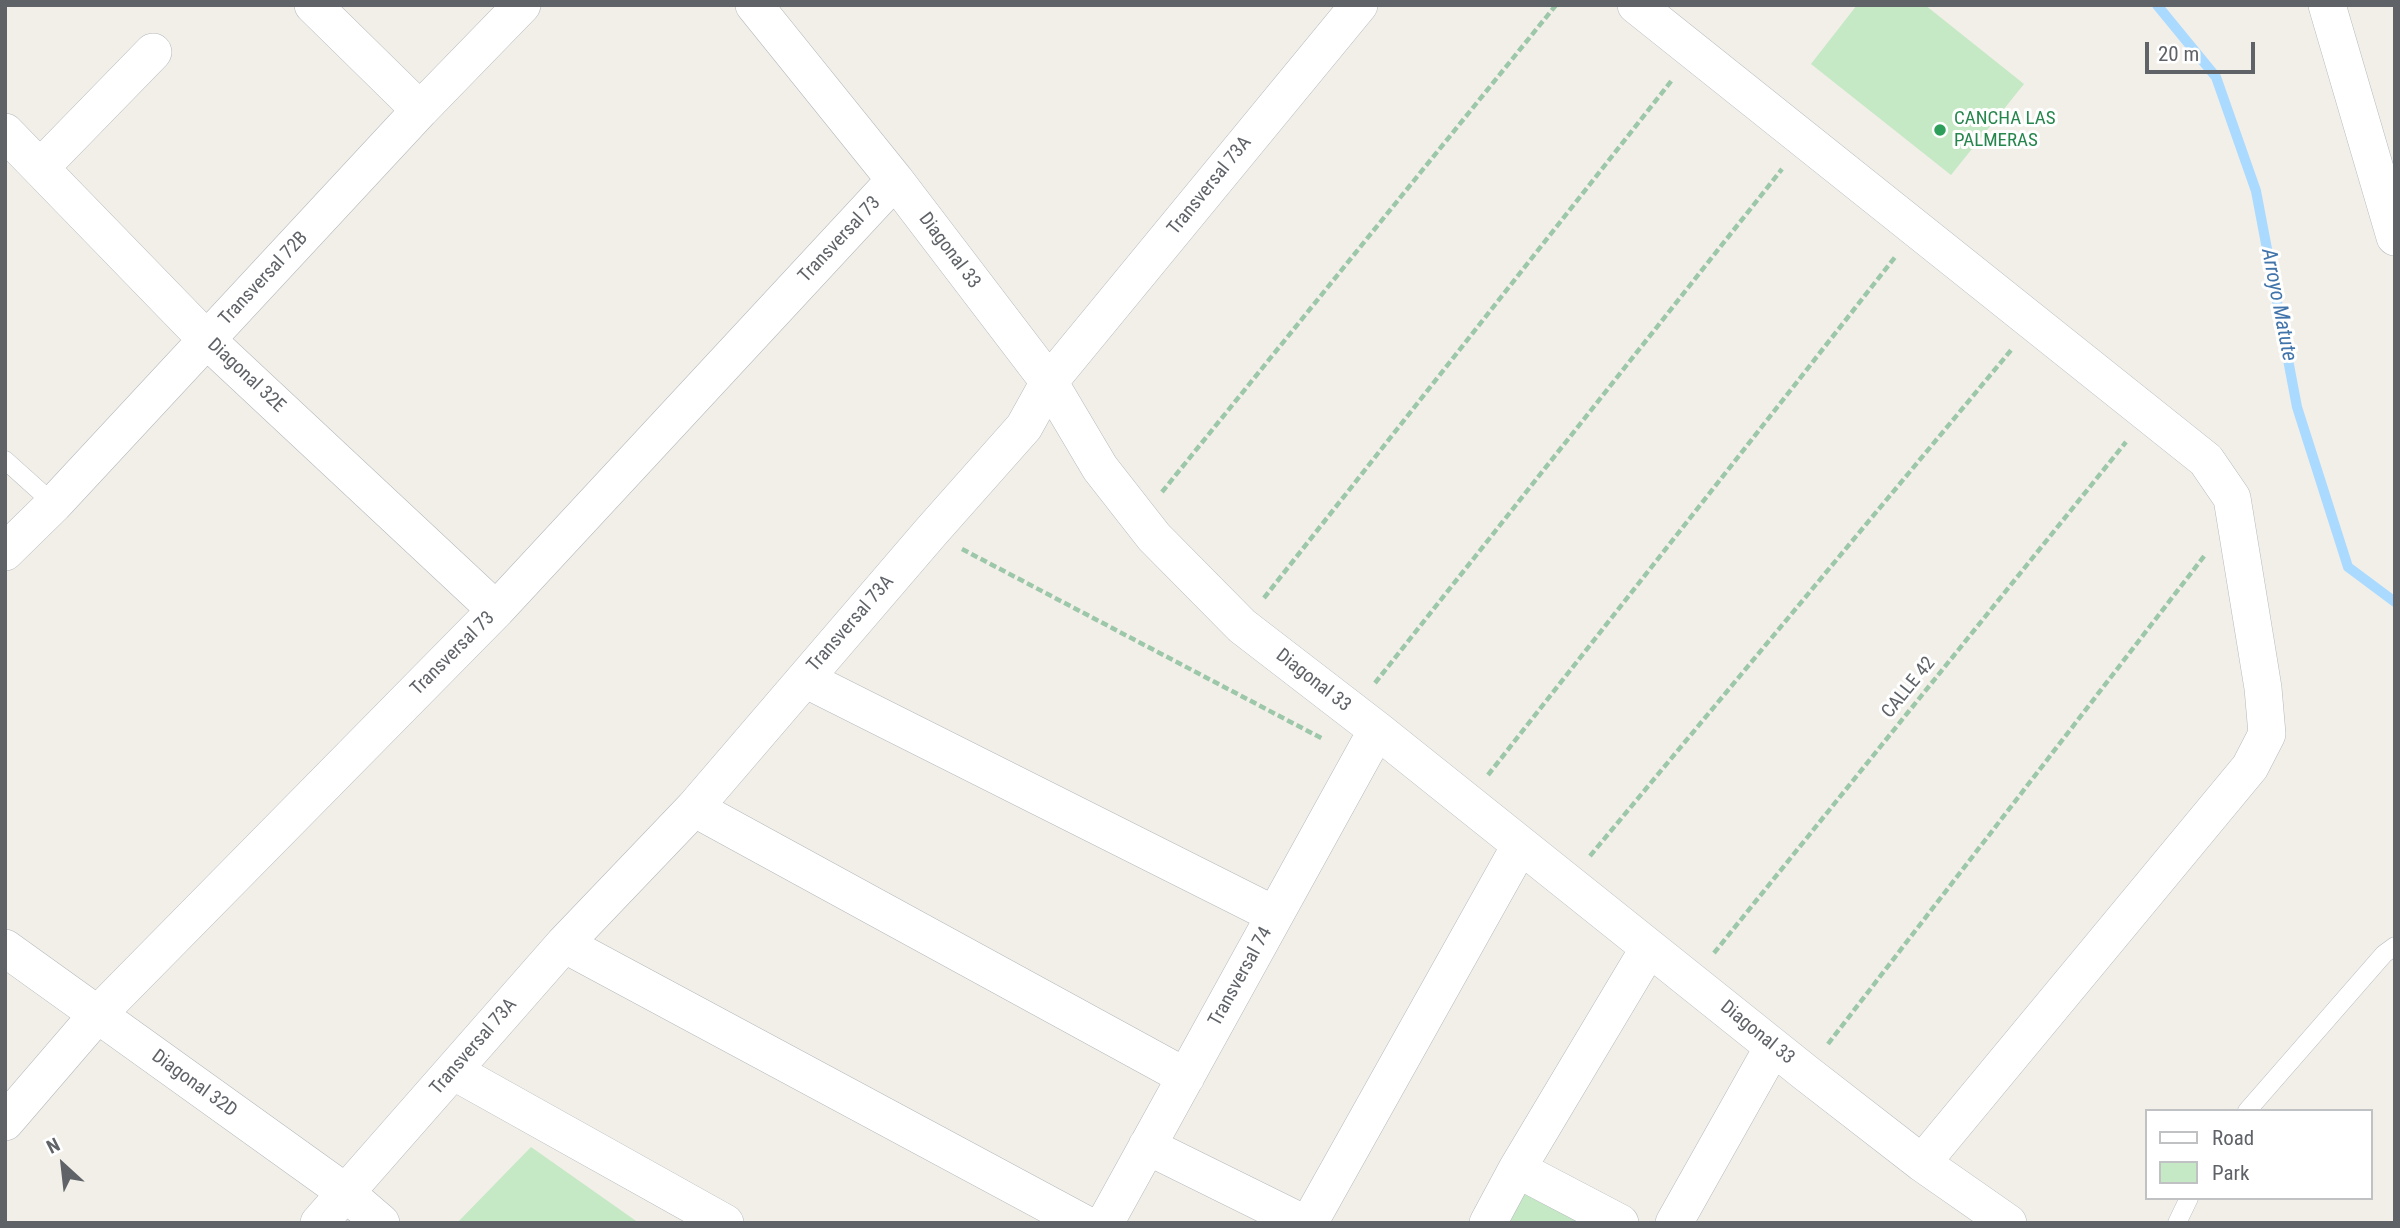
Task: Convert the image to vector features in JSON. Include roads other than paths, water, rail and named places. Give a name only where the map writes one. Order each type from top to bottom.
[{"type":"street","points":[[313,5],[420,110]]},
{"type":"street","name":"Transversal 72B","points":[[5,552],[522,5]]},
{"type":"street","name":"Diagonal 33","points":[[754,5],[895,180],[1049,382],[1100,468],[1154,537],[1242,626],[1363,733],[1466,803],[1922,1163],[2008,1223]]},
{"type":"street","name":"Transversal 73A","points":[[319,1223],[564,944],[694,808],[1024,427],[1049,382],[1359,5]]},
{"type":"street","points":[[1636,5],[2206,460],[2232,498],[2263,688],[2267,734],[2250,767],[1922,1163]]},
{"type":"street","points":[[2327,5],[2395,237]]},
{"type":"street","points":[[40,168],[153,52]]},
{"type":"street","name":"Diagonal 32E","points":[[5,132],[207,340],[496,610]]},
{"type":"street","name":"Transversal 73","points":[[5,1122],[97,1015],[496,610],[895,180]]},
{"type":"street","points":[[804,679],[1275,915]]},
{"type":"street","name":"Transversal 74","points":[[1105,1223],[1275,915],[1363,733]]},
{"type":"street","points":[[694,808],[1185,1077]]},
{"type":"street","points":[[1309,1223],[1520,846]]},
{"type":"street","points":[[564,944],[1083,1223]]},
{"type":"street","name":"Diagonal 32D","points":[[5,948],[345,1192],[381,1223]]},
{"type":"street","points":[[1488,1223],[1517,1169],[1650,948]]},
{"type":"street","points":[[1674,1223],[1773,1047]]},
{"type":"street","points":[[453,1071],[725,1223]]},
{"type":"street","points":[[1147,1146],[1303,1223]]},
{"type":"street","points":[[1517,1169],[1620,1223]]},
{"type":"lane","points":[[5,460],[54,503]]},
{"type":"lane","points":[[2249,1109],[2384,954],[2395,946]]},
{"type":"lane","points":[[2177,1223],[2188,1200]]},
{"type":"waterway","name":"Arroyo Matute","points":[[2157,5],[2216,77],[2256,191],[2297,407],[2348,567],[2395,602]]},
{"type":"place","name":"CANCHA LAS PALMERAS","points":[[1940,130]]}]
